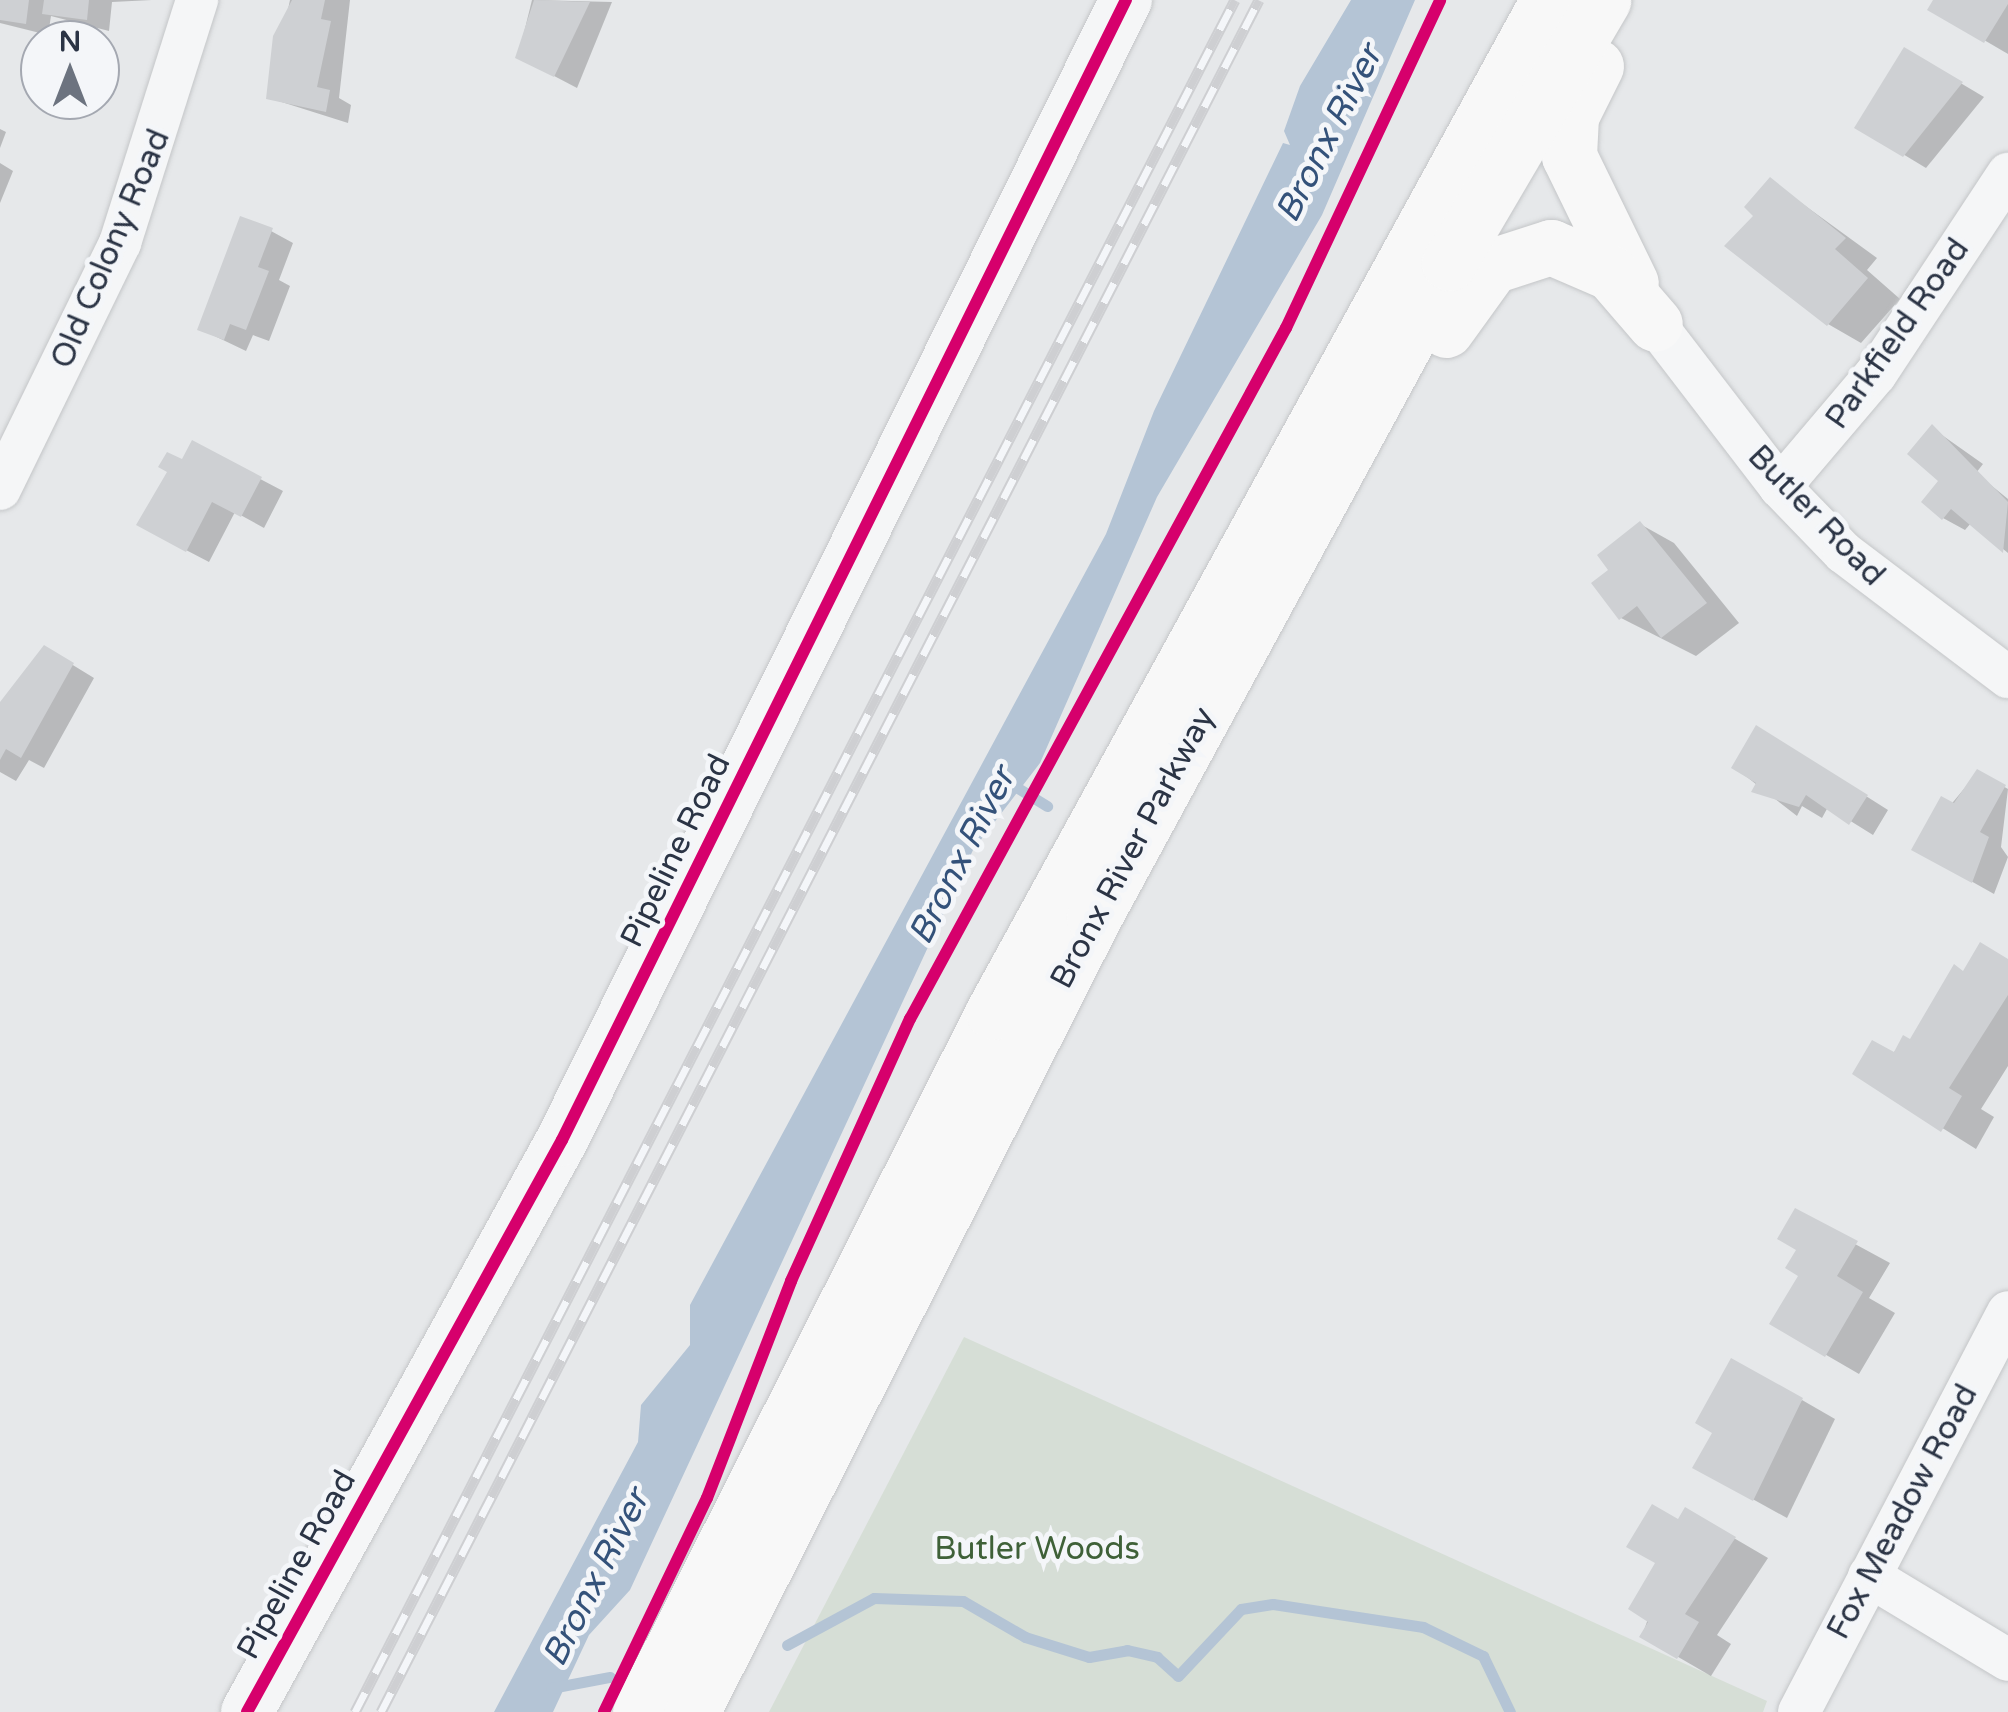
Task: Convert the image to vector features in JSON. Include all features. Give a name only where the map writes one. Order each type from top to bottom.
[{"type":"highway","name":"Bronx River Parkway","points":[[640,1712],[1002,995],[1548,0]]},
{"type":"highway","name":"Bronx River Parkway","points":[[692,1712],[1068,967],[1293,552],[1602,0]]},
{"type":"highway","points":[[1638,0],[1584,86],[1567,143],[1587,205],[1655,324]]},
{"type":"highway","points":[[1293,552],[1399,412],[1470,288],[1509,256],[1552,247],[1584,257],[1655,324]]},
{"type":"street","name":"Old Colony Road","points":[[0,490],[120,243],[197,0]]},
{"type":"street","name":"Pipeline Road","points":[[246,1712],[570,1122],[1126,0]]},
{"type":"street","name":"Parkfield Road","points":[[1780,487],[1876,374],[2008,174]]},
{"type":"street","name":"Butler Road","points":[[1655,324],[1780,487],[1895,597],[2008,676]]},
{"type":"street","name":"Fox Meadow Road","points":[[1799,1712],[2008,1312]]},
{"type":"street","points":[[1869,1576],[2008,1660]]},
{"type":"green space","name":"Butler Woods","points":[[964,1337],[1767,1701],[1763,1712],[769,1712]]},
{"type":"water","name":"Bronx River","points":[[1351,0],[1415,0],[1322,215],[1157,497],[1040,763],[973,850],[630,1590],[589,1635],[553,1712],[494,1712],[638,1442],[641,1405],[690,1345],[690,1305],[1106,534],[1154,411],[1283,143],[1290,145],[1284,131],[1300,86]]},
{"type":"building","points":[[0,0],[29,0],[26,20],[20,23],[0,20]]},
{"type":"building","points":[[44,0],[89,0],[87,20],[42,14]]},
{"type":"building","points":[[292,0],[325,0],[321,19],[331,21],[317,87],[330,90],[326,112],[266,99],[273,36]]},
{"type":"building","points":[[534,0],[590,2],[554,77],[515,58]]},
{"type":"building","points":[[1933,0],[2008,0],[2008,4],[1984,43],[1927,10]]},
{"type":"building","points":[[1904,47],[1963,82],[1903,157],[1854,128]]},
{"type":"building","points":[[1770,177],[1846,238],[1835,249],[1868,278],[1827,326],[1724,246],[1753,216],[1744,207]]},
{"type":"building","points":[[240,216],[273,228],[258,267],[269,271],[246,330],[230,324],[224,340],[197,330]]},
{"type":"building","points":[[1932,424],[2008,502],[2003,553],[1951,509],[1942,520],[1921,502],[1938,481],[1907,454]]},
{"type":"building","points":[[192,440],[262,477],[241,517],[212,502],[186,552],[136,525],[167,472],[158,467],[167,452],[182,459]]},
{"type":"building","points":[[1640,521],[1707,603],[1661,638],[1637,606],[1619,620],[1591,583],[1608,570],[1597,555]]},
{"type":"building","points":[[44,645],[74,663],[21,758],[6,749],[0,760],[0,702]]},
{"type":"building","points":[[1756,725],[1868,795],[1849,825],[1806,795],[1799,807],[1751,792],[1756,783],[1731,768]]},
{"type":"building","points":[[1977,769],[2006,785],[1980,832],[1989,837],[1972,883],[1911,850],[1941,796],[1954,803]]},
{"type":"building","points":[[1980,942],[2008,959],[2008,995],[1949,1088],[1962,1096],[1941,1132],[1852,1074],[1872,1040],[1894,1052],[1903,1035],[1910,1039],[1954,964],[1963,971]]},
{"type":"building","points":[[1795,1208],[1858,1241],[1837,1276],[1863,1292],[1825,1357],[1769,1324],[1798,1276],[1785,1268],[1796,1250],[1777,1239]]},
{"type":"building","points":[[1731,1358],[1803,1398],[1753,1501],[1692,1468],[1712,1433],[1695,1423]]},
{"type":"building","points":[[1652,1504],[1678,1519],[1685,1507],[1736,1537],[1685,1614],[1699,1622],[1677,1659],[1639,1637],[1648,1622],[1628,1609],[1655,1563],[1626,1547]]},
{"type":"waterway","name":"Bronx River","points":[[1008,782],[1047,806]]},
{"type":"waterway","points":[[787,1645],[874,1598],[963,1601],[1025,1637],[1089,1657],[1127,1650],[1157,1657],[1178,1676],[1241,1609],[1273,1604],[1423,1627],[1483,1656],[1510,1712]]},
{"type":"waterway","name":"Bronx River","points":[[551,1688],[610,1677]]},
{"type":"railway","points":[[355,1712],[1235,0]]},
{"type":"railway","points":[[381,1712],[1259,0]]},
{"type":"cycle path","points":[[247,1712],[562,1140],[1126,0]]},
{"type":"cycle path","points":[[604,1712],[707,1498],[791,1281],[910,1019],[1286,328],[1440,0]]}]
